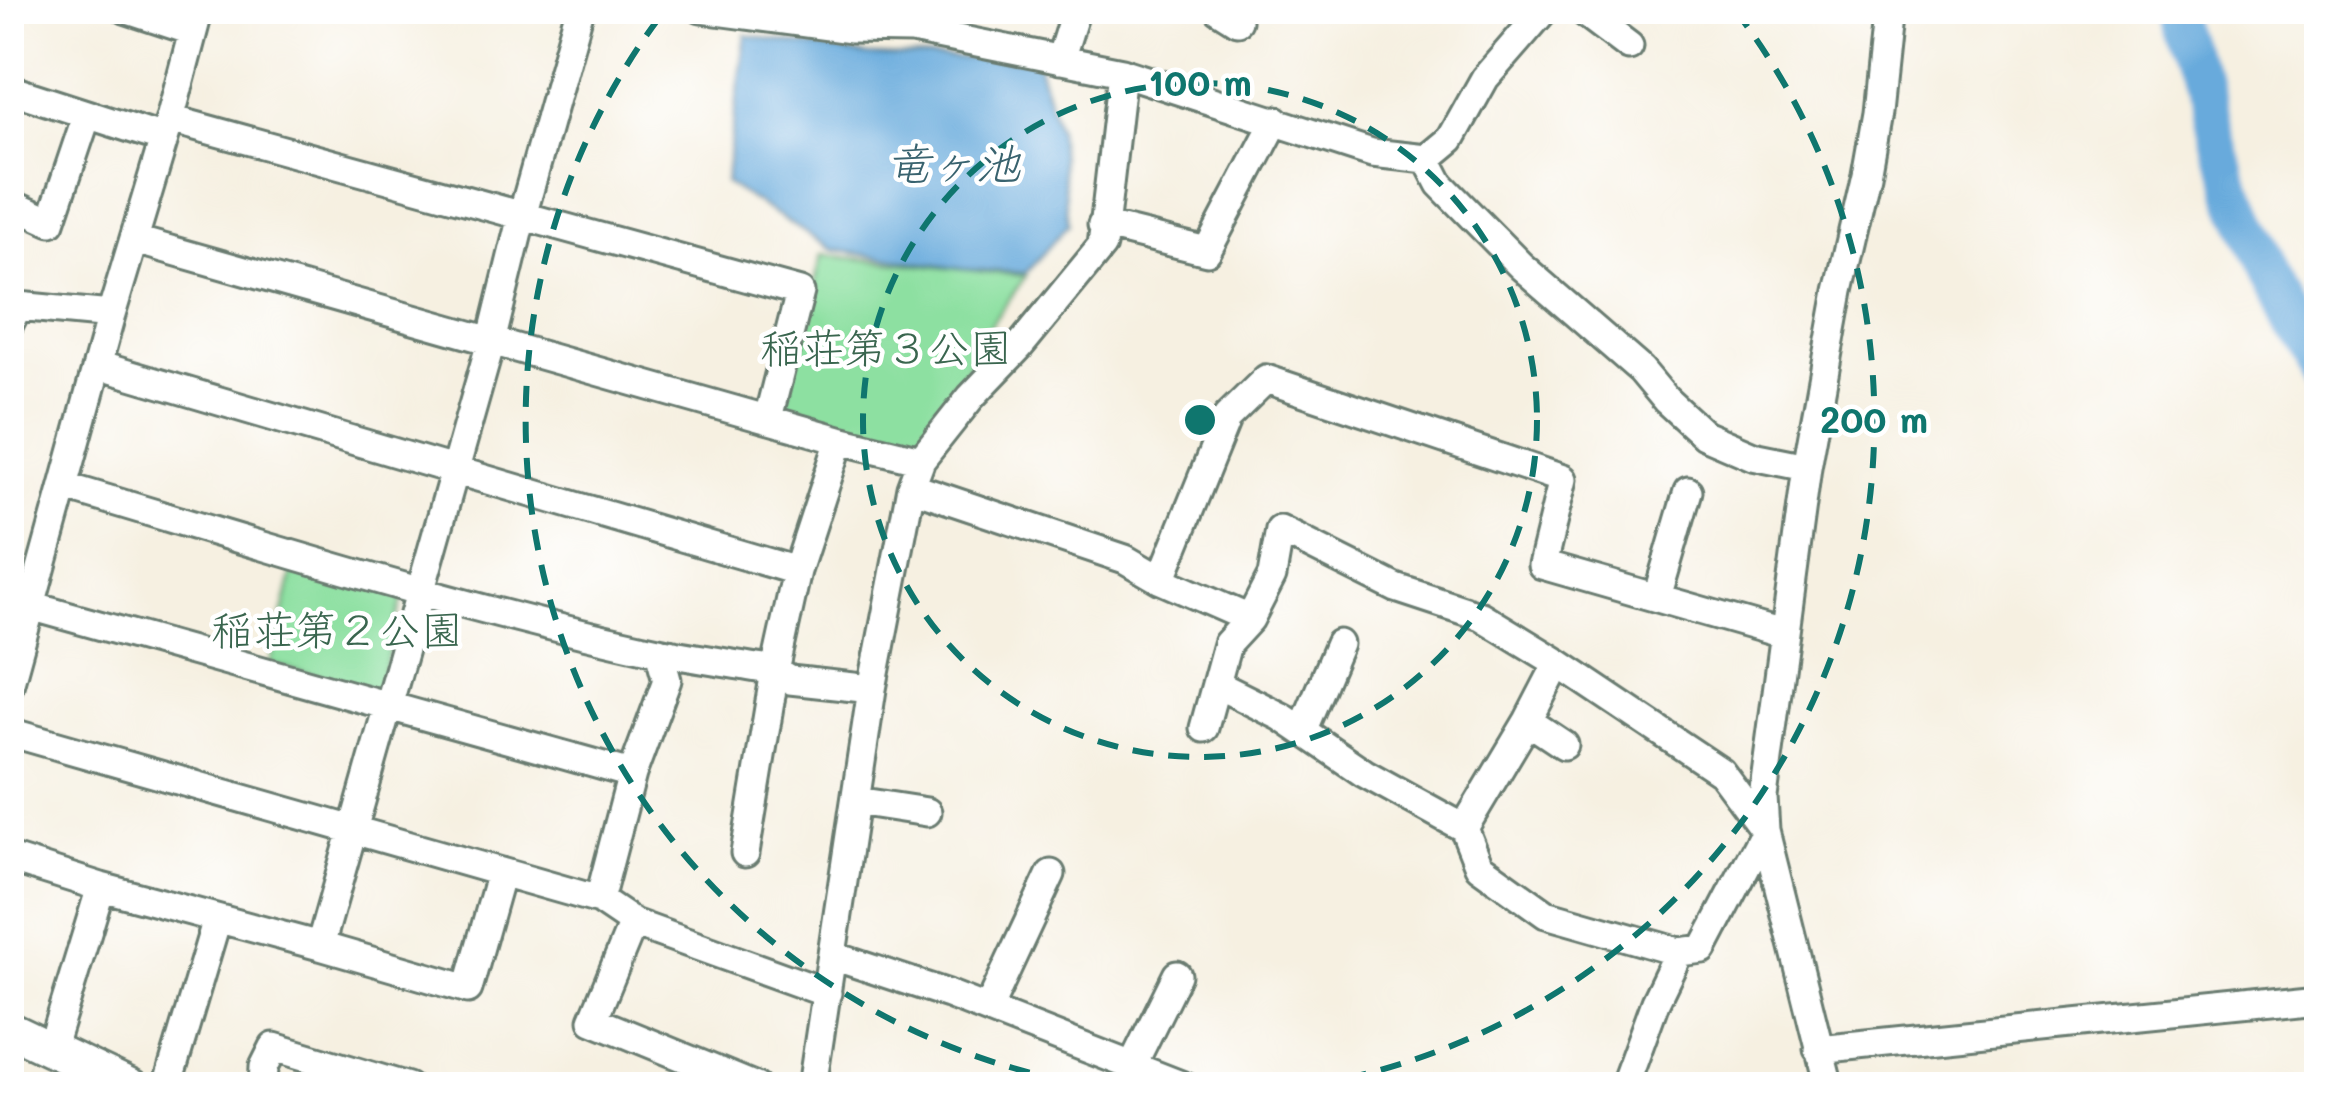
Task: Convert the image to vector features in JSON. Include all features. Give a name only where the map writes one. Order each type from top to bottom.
[{"type":"street","points":[[9,686],[20,603],[66,487],[195,20],[125,9]]},
{"type":"street","points":[[320,946],[580,9]]},
{"type":"street","points":[[1060,60],[1076,9]]},
{"type":"street","points":[[707,10],[852,19],[1122,72],[1372,153],[1427,159],[1451,139],[1485,78],[1545,9]]},
{"type":"street","points":[[1580,9],[1629,46]]},
{"type":"street","points":[[1829,1087],[1765,831],[1762,797],[1807,466],[1866,176],[1888,9]]},
{"type":"street","points":[[812,1087],[872,689],[911,487],[921,460],[1102,246],[1122,72]]},
{"type":"street","points":[[9,89],[87,115],[167,129],[522,216],[800,292],[768,418]]},
{"type":"street","points":[[9,203],[50,222],[87,115]]},
{"type":"street","points":[[1102,225],[1207,250],[1276,120]]},
{"type":"street","points":[[1427,159],[1441,184],[1521,266],[1642,370],[1704,435],[1753,456],[1807,466]]},
{"type":"street","points":[[134,240],[921,460]]},
{"type":"street","points":[[12,310],[111,315]]},
{"type":"street","points":[[97,365],[797,572]]},
{"type":"street","points":[[1162,580],[1227,417],[1267,379],[1563,478],[1542,565],[1783,634]]},
{"type":"street","points":[[739,835],[797,572],[840,440]]},
{"type":"street","points":[[66,487],[419,591],[659,651],[776,671],[790,680],[872,689]]},
{"type":"street","points":[[911,487],[1125,559],[1250,619]]},
{"type":"street","points":[[1657,597],[1693,521],[1688,490]]},
{"type":"street","points":[[1204,728],[1227,644],[1250,619],[1272,576],[1280,530],[1396,588],[1481,616],[1558,663],[1720,772],[1765,831]]},
{"type":"street","points":[[20,603],[632,775]]},
{"type":"street","points":[[1303,729],[1339,644]]},
{"type":"street","points":[[599,900],[632,775],[667,680],[659,651]]},
{"type":"street","points":[[1464,828],[1558,663]]},
{"type":"street","points":[[1216,684],[1303,729],[1364,773],[1464,828],[1480,866],[1546,914],[1679,952],[1703,949],[1765,831]]},
{"type":"street","points":[[1528,721],[1564,745]]},
{"type":"street","points":[[9,732],[599,900],[633,923],[827,993]]},
{"type":"street","points":[[856,801],[927,812]]},
{"type":"street","points":[[9,858],[468,988],[501,872]]},
{"type":"street","points":[[52,1047],[101,887]]},
{"type":"street","points":[[988,1010],[1050,892]]},
{"type":"street","points":[[167,1087],[217,919]]},
{"type":"street","points":[[633,923],[593,1020],[756,1087]]},
{"type":"street","points":[[1624,1087],[1679,952]]},
{"type":"street","points":[[832,956],[1186,1087]]},
{"type":"street","points":[[1132,1066],[1177,975]]},
{"type":"street","points":[[1817,1048],[2319,998]]},
{"type":"street","points":[[9,1029],[131,1087]]},
{"type":"street","points":[[263,1087],[264,1067],[274,1047],[408,1087]]},
{"type":"green space","name":"稲荘第３公園","points":[[822,255],[1026,276],[975,346],[957,403],[921,444],[784,407]]},
{"type":"green space","name":"稲荘第２公園","points":[[295,565],[404,593],[379,692],[270,664]]},
{"type":"water","name":"竜ヶ池","points":[[746,35],[868,56],[1036,60],[1058,130],[1068,224],[1026,273],[833,250],[725,183]]},
{"type":"waterway","points":[[2180,9],[2212,134],[2264,276],[2319,374]]}]
